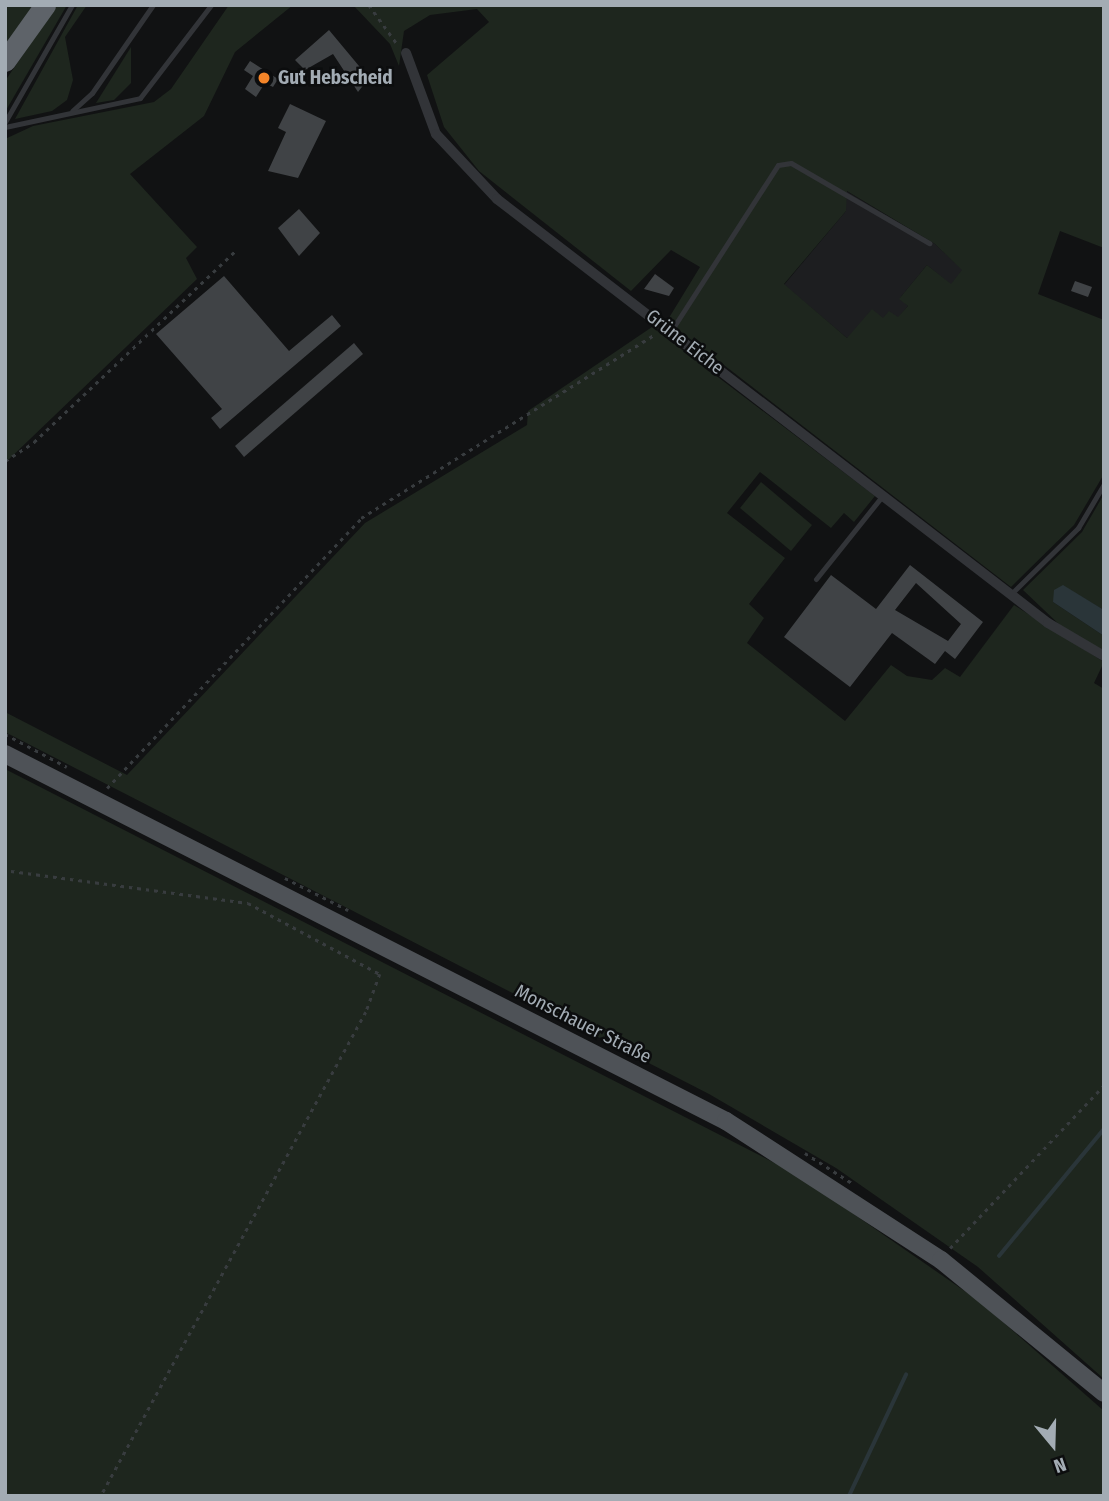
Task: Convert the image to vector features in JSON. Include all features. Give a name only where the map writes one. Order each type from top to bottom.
[{"type":"highway","points":[[5,61],[45,5]]},
{"type":"main road","name":"Monschauer Straße","points":[[5,754],[726,1121],[941,1260],[1104,1393]]},
{"type":"street","name":"Grüne Eiche","points":[[406,53],[436,134],[460,167],[1011,594],[1104,656]]},
{"type":"lane","points":[[5,122],[72,5]]},
{"type":"lane","points":[[63,115],[92,93],[153,5]]},
{"type":"lane","points":[[5,127],[147,93],[211,5]]},
{"type":"lane","points":[[671,331],[778,165],[791,163],[929,243]]},
{"type":"lane","points":[[1011,594],[1078,528],[1104,484]]},
{"type":"lane","points":[[816,579],[883,495]]},
{"type":"path","points":[[369,5],[406,53]]},
{"type":"path","points":[[5,461],[34,442],[236,250]]},
{"type":"path","points":[[96,782],[107,789],[361,517],[612,365],[662,324]]},
{"type":"path","points":[[5,734],[73,770]]},
{"type":"path","points":[[11,871],[248,904],[375,967],[378,988],[102,1496]]},
{"type":"path","points":[[941,1260],[1104,1085]]},
{"type":"shaded area","points":[[8,5],[34,5],[5,48],[5,9]]},
{"type":"shaded area","points":[[57,5],[67,5],[5,112],[5,81]]},
{"type":"shaded area","points":[[78,5],[87,5],[65,37],[73,80],[67,100],[52,111],[15,119]]},
{"type":"shaded area","points":[[229,5],[293,5],[235,52],[204,116],[130,174],[197,247],[186,258],[197,279],[5,463],[5,139],[33,126],[154,102],[171,89]]},
{"type":"shaded area","points":[[353,5],[1104,5],[1104,248],[1060,231],[1038,294],[1104,320],[1104,474],[1074,525],[1011,587],[667,321],[700,267],[671,250],[631,291],[479,171],[444,127],[427,75],[489,22],[477,9],[430,15],[404,31],[399,66],[390,44]],"holes":[[[847,191],[935,244],[962,270],[951,284],[927,265],[899,299],[908,306],[898,317],[889,311],[883,318],[872,309],[847,338],[784,284],[846,211]]]},
{"type":"shaded area","points":[[131,47],[131,83],[114,100],[96,103]]},
{"type":"shaded area","points":[[846,191],[935,244],[963,270],[951,285],[927,265],[900,298],[908,306],[898,318],[883,318],[847,338],[784,285],[846,211]]},
{"type":"shaded area","points":[[652,327],[875,496],[854,522],[844,513],[831,528],[760,472],[727,513],[785,558],[749,604],[764,618],[747,643],[845,721],[891,665],[907,676],[932,680],[945,668],[960,677],[1014,605],[1104,662],[1094,683],[1104,689],[1104,1379],[978,1267],[836,1168],[709,1094],[5,732],[5,712],[127,775],[365,523],[527,425],[528,411]]},
{"type":"shaded area","points":[[761,482],[812,525],[791,551],[740,508]]},
{"type":"shaded area","points":[[1104,494],[1104,610],[1063,586],[1053,602],[1104,636],[1104,651],[1064,629],[1023,590],[1082,532]]},
{"type":"shaded area","points":[[1063,585],[1104,610],[1104,636],[1053,602],[1054,590]]},
{"type":"shaded area","points":[[5,769],[796,1174],[979,1301],[1104,1411],[1104,1496],[5,1496]]},
{"type":"building","points":[[329,30],[369,78],[358,92],[333,54],[305,70],[295,60]]},
{"type":"building","name":"Gut Hebscheid","points":[[250,61],[278,79],[273,87],[265,83],[256,97],[245,89],[253,76],[244,70]]},
{"type":"building","points":[[290,104],[326,121],[298,178],[268,171],[286,132],[278,128]]},
{"type":"building","points":[[299,209],[320,233],[299,256],[278,228]]},
{"type":"building","points":[[655,274],[674,288],[669,296],[644,289]]},
{"type":"building","points":[[224,276],[289,351],[332,315],[341,326],[220,429],[211,418],[222,409],[156,334]]},
{"type":"building","points":[[1075,281],[1092,287],[1088,297],[1071,291]]},
{"type":"building","points":[[354,343],[363,354],[244,457],[235,446]]},
{"type":"building","points":[[910,565],[983,622],[955,659],[945,651],[935,664],[892,633],[850,687],[784,637],[831,575],[876,609]],"holes":[[[916,583],[961,624],[948,641],[895,610]]]},
{"type":"waterway","points":[[999,1256],[1104,1129]]},
{"type":"waterway","points":[[849,1496],[906,1375]]},
{"type":"place","name":"Gut Hebscheid","points":[[264,78]]}]
